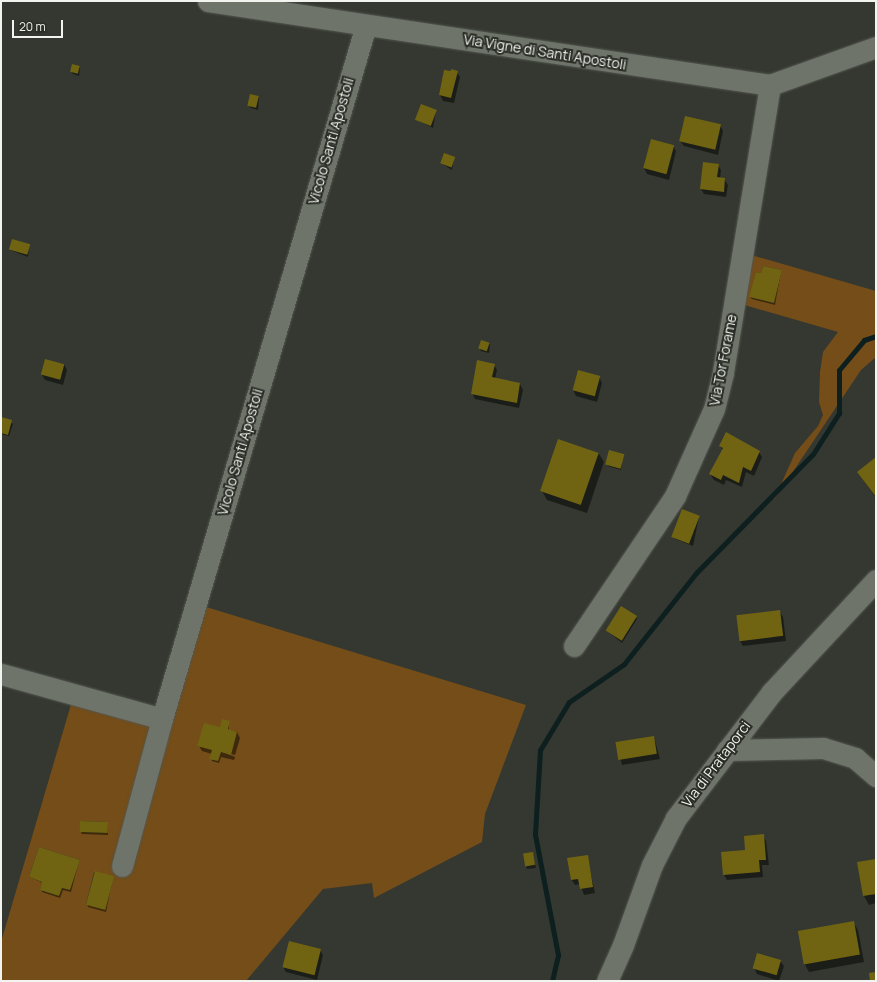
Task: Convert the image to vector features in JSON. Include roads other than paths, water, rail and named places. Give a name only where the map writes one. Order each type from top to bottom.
[{"type":"street","name":"Via Vigne di Santi Apostoli","points":[[208,1],[770,85],[876,47]]},
{"type":"street","name":"Vicolo Santi Apostoli","points":[[122,866],[162,719],[366,25]]},
{"type":"street","name":"Via Tor Forame","points":[[574,646],[675,496],[714,409],[723,372],[770,85]]},
{"type":"street","name":"Via di Prataporci","points":[[607,981],[661,844],[682,809],[780,682],[876,580]]},
{"type":"street","points":[[1,674],[162,719]]},
{"type":"street","points":[[728,750],[823,748],[855,758],[876,776]]},
{"type":"waterway","points":[[552,981],[558,955],[535,834],[540,750],[569,702],[624,664],[697,572],[813,454],[839,413],[839,370],[864,340],[876,336]]}]
